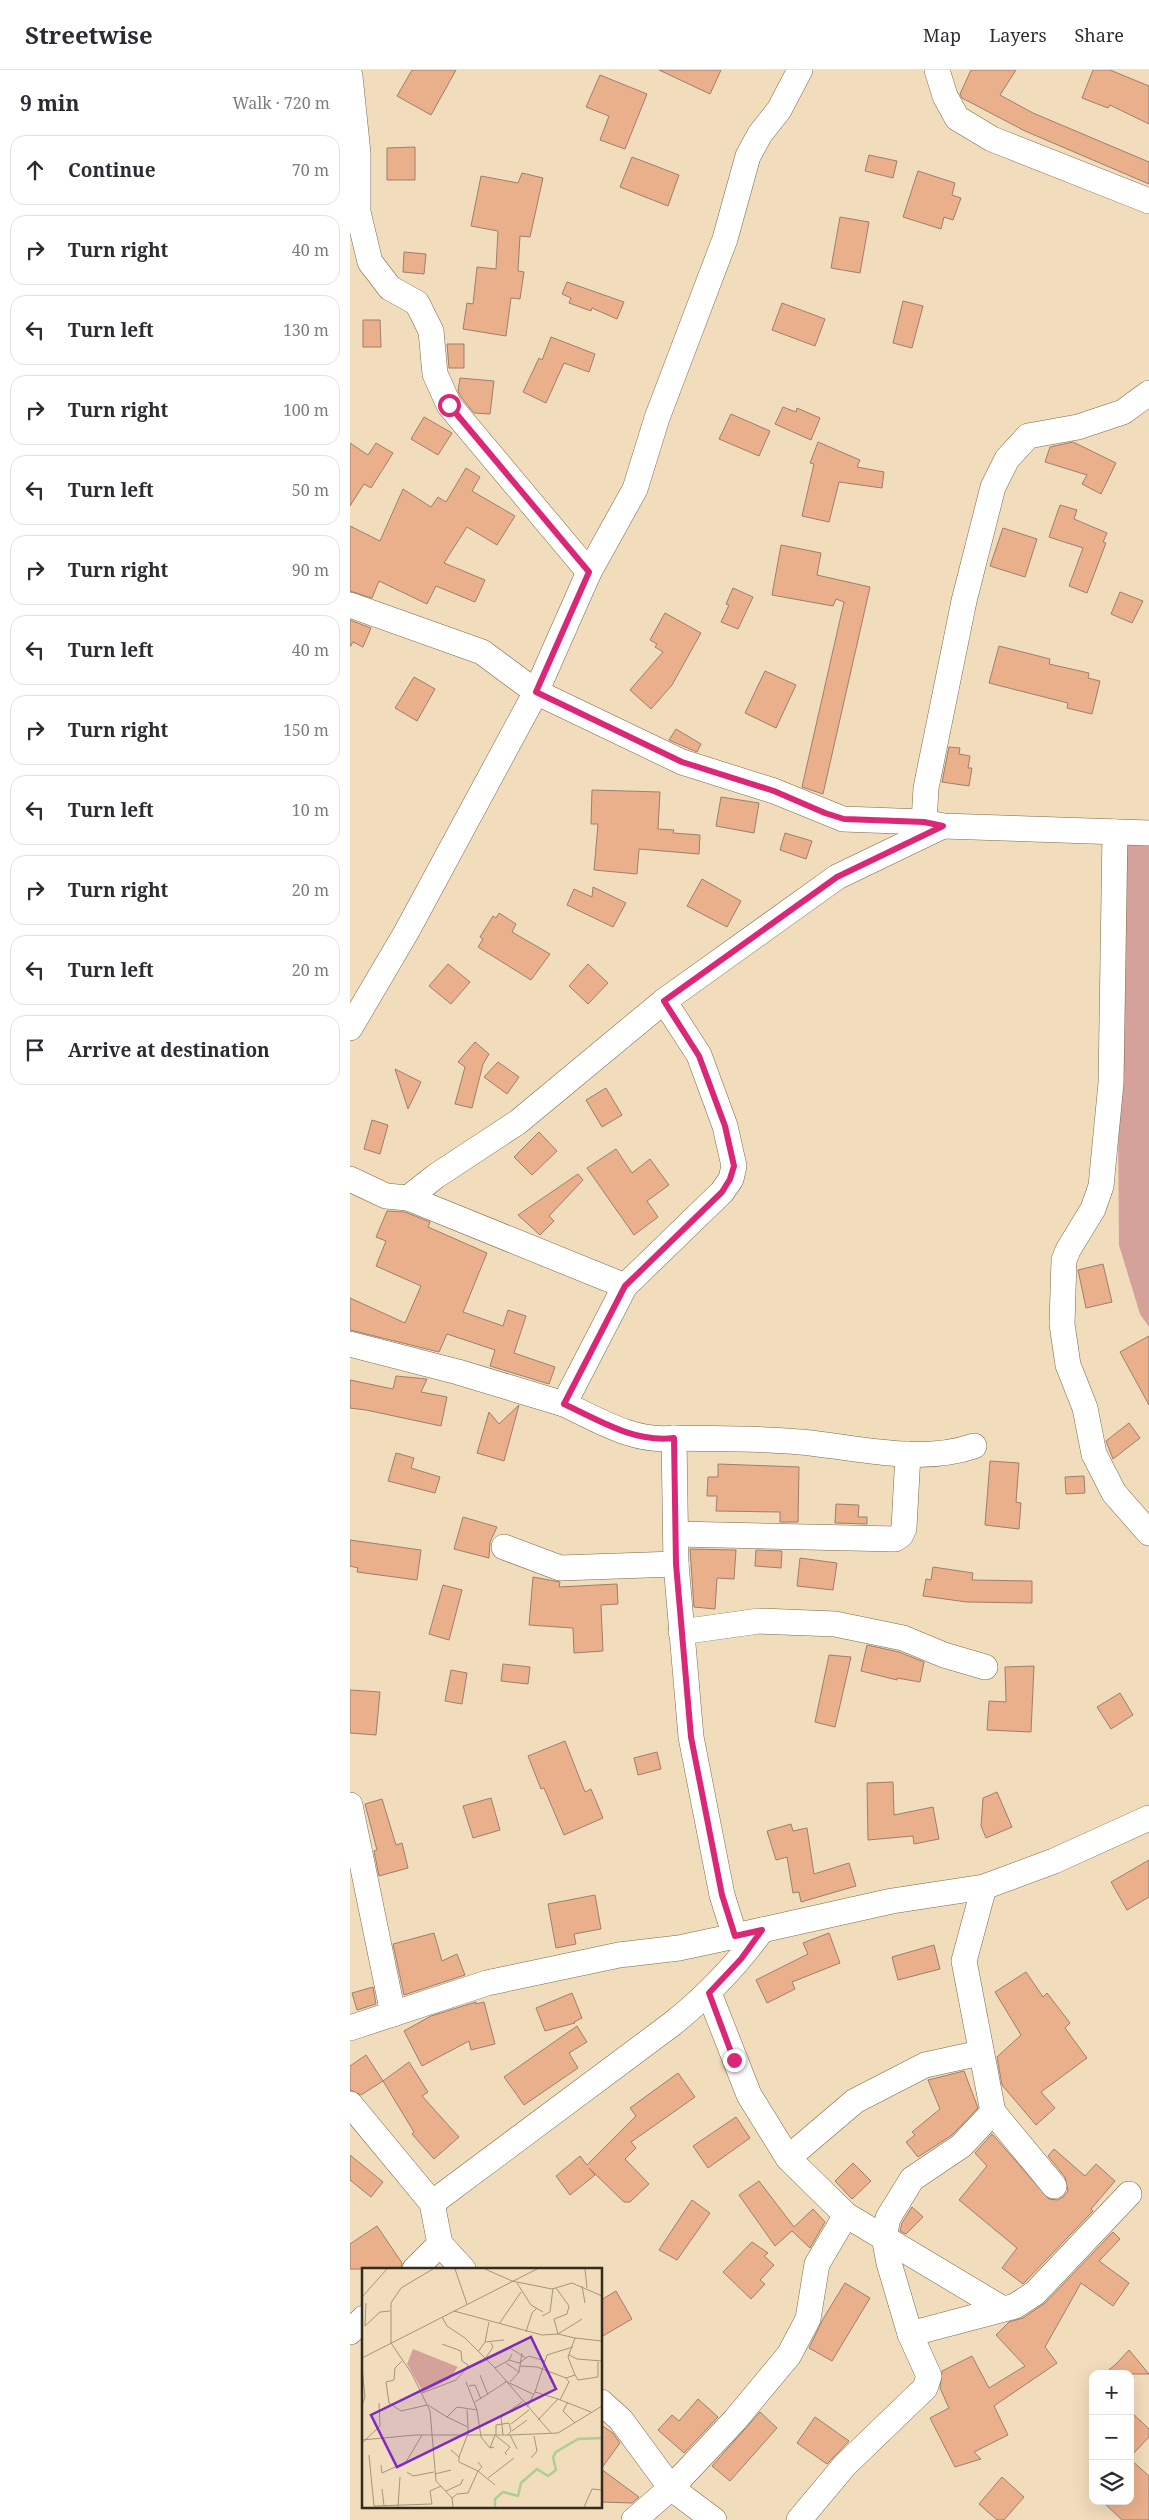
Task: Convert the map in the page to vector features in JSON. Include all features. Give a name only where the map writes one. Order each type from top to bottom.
[{"type":"street","points":[[350,1028],[406,931],[536,692],[589,572],[635,489],[657,418],[725,239],[748,156],[760,134],[779,110],[800,70]]},
{"type":"street","points":[[937,70],[945,96],[957,118],[992,140],[1149,200]]},
{"type":"street","points":[[350,76],[358,153],[358,212],[370,262],[390,288],[417,303],[431,331],[435,374],[449,405],[589,572]]},
{"type":"street","points":[[934,824],[926,788],[964,601],[993,487],[1007,459],[1028,436],[1078,427],[1123,412],[1149,393]]},
{"type":"street","points":[[350,605],[482,652],[536,692],[682,762],[774,791],[844,819],[1149,833]]},
{"type":"street","points":[[408,1198],[436,1176],[518,1122],[664,1001],[837,877],[934,824]]},
{"type":"street","points":[[1115,832],[1111,1083],[1101,1186],[1093,1209],[1064,1260],[1062,1324],[1068,1364],[1085,1408],[1094,1454],[1114,1493],[1149,1533]]},
{"type":"street","points":[[564,1404],[625,1286],[722,1192],[730,1179],[734,1166],[725,1126],[699,1056],[664,1001]]},
{"type":"street","points":[[350,1179],[386,1196],[408,1198],[625,1286]]},
{"type":"street","points":[[350,1344],[458,1372],[564,1404],[613,1427],[649,1439],[674,1438],[798,1442],[908,1454],[942,1454],[974,1446]]},
{"type":"street","points":[[674,1438],[676,1564],[691,1737],[722,1895],[735,1936]]},
{"type":"street","points":[[676,1534],[895,1539],[901,1535],[904,1528],[908,1454]]},
{"type":"street","points":[[504,1547],[560,1568],[676,1564]]},
{"type":"street","points":[[681,1632],[759,1621],[835,1624],[902,1638],[944,1655],[985,1667]]},
{"type":"street","points":[[350,1805],[393,2014]]},
{"type":"street","points":[[350,2028],[487,1983],[619,1955],[679,1948],[892,1901],[984,1887],[1054,1861],[1149,1818]]},
{"type":"street","points":[[984,1887],[964,1961],[980,2053],[993,2112],[1054,2186]]},
{"type":"street","points":[[432,2203],[672,2024],[709,1993],[741,1959],[762,1930]]},
{"type":"street","points":[[709,1993],[748,2095],[788,2158],[846,2215],[1003,2309]]},
{"type":"street","points":[[788,2158],[856,2101],[924,2065],[980,2053]]},
{"type":"street","points":[[350,2104],[432,2203],[440,2244],[462,2268]]},
{"type":"street","points":[[799,2520],[845,2466],[925,2388],[929,2376],[910,2334],[889,2264],[884,2238],[888,2218],[912,2179],[960,2146],[993,2112]]},
{"type":"street","points":[[910,2334],[1015,2306],[1035,2293],[1130,2194]]},
{"type":"street","points":[[634,2520],[671,2488],[735,2420],[789,2354],[808,2319],[816,2264],[846,2215]]},
{"type":"street","points":[[416,2268],[440,2244]]},
{"type":"street","points":[[350,2332],[362,2320]]},
{"type":"street","points":[[602,2403],[621,2420],[671,2488],[714,2520]]},
{"type":"shaded area","points":[[1149,843],[1149,1327],[1140,1314],[1119,1245],[1116,844]]},
{"type":"building","points":[[412,70],[456,70],[431,115],[397,96]]},
{"type":"building","points":[[659,70],[721,70],[710,94]]},
{"type":"building","points":[[971,70],[1016,70],[1000,95],[1033,113],[1149,162],[1149,184],[1025,131],[962,98],[960,94]]},
{"type":"building","points":[[1093,70],[1110,70],[1149,86],[1149,124],[1110,105],[1108,108],[1082,98]]},
{"type":"building","points":[[600,75],[647,94],[625,149],[600,140],[609,116],[586,107]]},
{"type":"building","points":[[415,147],[415,180],[387,180],[387,148]]},
{"type":"building","points":[[869,155],[897,161],[893,178],[865,171]]},
{"type":"building","points":[[632,157],[679,175],[668,206],[620,187]]},
{"type":"building","points":[[918,171],[955,183],[952,195],[961,198],[953,220],[944,217],[941,229],[903,217]]},
{"type":"building","points":[[522,173],[543,178],[530,237],[520,236],[518,271],[524,272],[520,299],[511,298],[506,336],[463,329],[467,303],[473,304],[477,267],[496,269],[498,231],[471,226],[481,176],[518,183]]},
{"type":"building","points":[[840,217],[869,222],[860,273],[831,268]]},
{"type":"building","points":[[404,252],[426,254],[424,274],[403,272]]},
{"type":"building","points":[[567,282],[624,302],[617,319],[592,308],[591,311],[569,303],[571,298],[562,294]]},
{"type":"building","points":[[903,301],[923,306],[912,348],[893,343]]},
{"type":"building","points":[[782,303],[825,319],[815,346],[772,330]]},
{"type":"building","points":[[363,320],[380,320],[381,347],[363,347]]},
{"type":"building","points":[[551,337],[595,354],[589,372],[564,363],[546,403],[523,392],[539,358],[542,360]]},
{"type":"building","points":[[447,344],[464,344],[464,368],[449,368]]},
{"type":"building","points":[[460,378],[494,381],[490,414],[474,413],[458,391]]},
{"type":"building","points":[[783,407],[796,412],[797,408],[820,418],[811,440],[775,424]]},
{"type":"building","points":[[731,414],[770,431],[759,456],[719,439]]},
{"type":"building","points":[[424,417],[452,433],[438,455],[411,439]]},
{"type":"building","points":[[818,442],[860,460],[857,467],[884,472],[882,488],[839,482],[829,522],[802,516],[814,464],[810,463]]},
{"type":"building","points":[[1073,442],[1116,463],[1101,494],[1082,484],[1087,475],[1045,462],[1050,447]]},
{"type":"building","points":[[350,443],[368,455],[376,443],[393,453],[371,488],[364,484],[350,506]]},
{"type":"building","points":[[466,468],[480,477],[472,491],[515,516],[497,545],[467,527],[444,563],[485,580],[475,602],[436,586],[427,604],[379,581],[372,598],[350,591],[350,526],[380,541],[403,489],[431,507],[438,497],[446,502]]},
{"type":"building","points":[[1060,505],[1077,510],[1074,519],[1107,533],[1103,542],[1106,543],[1087,593],[1069,586],[1083,548],[1049,537]]},
{"type":"building","points":[[1003,528],[1037,539],[1025,577],[990,566]]},
{"type":"building","points":[[781,545],[821,553],[817,575],[870,587],[823,794],[802,787],[844,602],[836,599],[833,606],[772,595]]},
{"type":"building","points":[[733,588],[753,597],[738,629],[721,622],[729,605],[726,604]]},
{"type":"building","points":[[1120,592],[1143,601],[1132,623],[1111,614]]},
{"type":"building","points":[[665,613],[701,633],[672,685],[651,709],[630,690],[663,652],[655,647],[657,644],[650,640]]},
{"type":"building","points":[[350,620],[371,628],[363,647],[353,642],[350,647]]},
{"type":"building","points":[[999,646],[1050,659],[1049,664],[1089,673],[1088,678],[1100,681],[1092,714],[1067,708],[1068,703],[989,683]]},
{"type":"building","points":[[765,671],[796,685],[776,728],[745,713]]},
{"type":"building","points":[[414,677],[435,689],[417,721],[395,708]]},
{"type":"building","points":[[676,729],[701,744],[697,752],[669,740]]},
{"type":"building","points":[[949,747],[960,748],[959,754],[970,756],[968,768],[972,768],[969,786],[942,782]]},
{"type":"building","points":[[592,790],[660,792],[658,829],[674,830],[673,833],[700,835],[699,854],[639,849],[637,874],[594,870],[598,824],[591,824]]},
{"type":"building","points":[[721,797],[759,803],[754,833],[716,826]]},
{"type":"building","points":[[785,833],[812,841],[806,859],[780,850]]},
{"type":"building","points":[[702,879],[741,901],[727,927],[687,906]]},
{"type":"building","points":[[593,887],[626,903],[613,927],[567,905],[574,889],[592,897]]},
{"type":"building","points":[[499,913],[516,924],[512,932],[550,954],[531,980],[478,947],[483,939],[480,937],[493,916],[496,918]]},
{"type":"building","points":[[448,964],[470,982],[451,1004],[429,986]]},
{"type":"building","points":[[588,964],[608,983],[588,1004],[569,986]]},
{"type":"building","points":[[475,1042],[489,1054],[483,1064],[472,1108],[455,1104],[465,1067],[458,1062]]},
{"type":"building","points":[[498,1062],[519,1077],[507,1094],[484,1077]]},
{"type":"building","points":[[395,1069],[421,1082],[408,1109]]},
{"type":"building","points":[[606,1088],[622,1115],[602,1127],[586,1100]]},
{"type":"building","points":[[372,1120],[388,1125],[380,1154],[364,1149]]},
{"type":"building","points":[[539,1132],[557,1151],[532,1175],[514,1157]]},
{"type":"building","points":[[616,1149],[632,1173],[650,1159],[669,1185],[647,1201],[658,1217],[634,1235],[587,1168]]},
{"type":"building","points":[[578,1174],[583,1180],[549,1216],[554,1221],[540,1235],[518,1215]]},
{"type":"building","points":[[387,1211],[405,1212],[430,1222],[428,1227],[487,1253],[463,1312],[503,1326],[508,1310],[526,1316],[514,1353],[555,1367],[549,1384],[490,1366],[495,1350],[447,1334],[439,1352],[350,1330],[350,1298],[405,1323],[421,1286],[376,1266],[386,1241],[376,1237]]},
{"type":"building","points":[[1103,1264],[1112,1302],[1086,1308],[1078,1270]]},
{"type":"building","points":[[1149,1336],[1149,1405],[1120,1352]]},
{"type":"building","points":[[396,1376],[427,1379],[421,1392],[447,1397],[441,1426],[350,1408],[350,1380],[393,1389]]},
{"type":"building","points":[[519,1405],[504,1461],[477,1453],[489,1412],[499,1424]]},
{"type":"building","points":[[1129,1423],[1140,1438],[1113,1459],[1106,1441]]},
{"type":"building","points":[[396,1453],[414,1458],[411,1468],[440,1477],[435,1493],[388,1481]]},
{"type":"building","points":[[990,1461],[1019,1463],[1016,1502],[1021,1503],[1019,1529],[985,1525]]},
{"type":"building","points":[[718,1464],[799,1467],[798,1522],[780,1522],[780,1512],[716,1511],[717,1496],[707,1496],[708,1477],[718,1477]]},
{"type":"building","points":[[1084,1476],[1085,1493],[1066,1494],[1065,1477]]},
{"type":"building","points":[[836,1504],[859,1505],[858,1517],[867,1517],[867,1524],[835,1523]]},
{"type":"building","points":[[463,1517],[497,1527],[490,1542],[489,1558],[454,1549]]},
{"type":"building","points":[[350,1540],[421,1550],[417,1580],[357,1572],[358,1568],[350,1566]]},
{"type":"building","points":[[690,1549],[736,1550],[734,1579],[717,1578],[715,1609],[694,1607]]},
{"type":"building","points":[[756,1550],[782,1551],[781,1568],[755,1566]]},
{"type":"building","points":[[800,1558],[837,1563],[833,1590],[797,1586]]},
{"type":"building","points":[[933,1567],[973,1573],[972,1580],[1032,1581],[1032,1603],[967,1602],[923,1596],[926,1579],[931,1580]]},
{"type":"building","points":[[533,1577],[560,1582],[559,1587],[617,1584],[618,1604],[601,1605],[603,1651],[574,1653],[573,1628],[529,1625]]},
{"type":"building","points":[[443,1585],[462,1590],[449,1640],[429,1634]]},
{"type":"building","points":[[867,1645],[899,1652],[924,1662],[920,1682],[897,1678],[897,1680],[861,1671]]},
{"type":"building","points":[[829,1655],[851,1657],[835,1727],[815,1722]]},
{"type":"building","points":[[503,1664],[530,1667],[528,1684],[501,1681]]},
{"type":"building","points":[[1034,1666],[1031,1732],[987,1730],[989,1701],[1006,1702],[1005,1667]]},
{"type":"building","points":[[451,1670],[467,1673],[462,1704],[445,1701]]},
{"type":"building","points":[[350,1690],[380,1692],[376,1735],[350,1733]]},
{"type":"building","points":[[1120,1693],[1133,1715],[1111,1729],[1097,1707]]},
{"type":"building","points":[[565,1741],[585,1792],[591,1789],[603,1818],[564,1835],[544,1788],[541,1789],[528,1756]]},
{"type":"building","points":[[657,1752],[661,1769],[638,1775],[634,1758]]},
{"type":"building","points":[[893,1782],[894,1815],[933,1807],[939,1839],[914,1844],[913,1836],[868,1840],[867,1783]]},
{"type":"building","points":[[997,1792],[1012,1827],[986,1838],[981,1826],[983,1798]]},
{"type":"building","points":[[491,1798],[500,1830],[473,1838],[463,1806]]},
{"type":"building","points":[[382,1799],[396,1845],[402,1843],[408,1868],[379,1876],[374,1851],[377,1850],[365,1804]]},
{"type":"building","points":[[791,1824],[793,1831],[807,1828],[814,1874],[849,1863],[856,1886],[801,1902],[799,1892],[793,1893],[787,1857],[776,1860],[767,1831]]},
{"type":"building","points":[[1149,1860],[1149,1897],[1127,1910],[1111,1882]]},
{"type":"building","points":[[595,1895],[601,1929],[574,1934],[576,1944],[556,1948],[548,1904]]},
{"type":"building","points":[[434,1933],[442,1961],[457,1954],[465,1975],[404,1995],[393,1944]]},
{"type":"building","points":[[829,1933],[840,1963],[792,1982],[795,1989],[767,2003],[756,1980],[808,1954],[803,1943]]},
{"type":"building","points":[[934,1945],[940,1969],[898,1980],[892,1957]]},
{"type":"building","points":[[1026,1972],[1043,1997],[1047,1993],[1070,2023],[1065,2028],[1087,2058],[1041,2092],[1055,2108],[1036,2125],[1002,2085],[997,2057],[1021,2035],[995,1992]]},
{"type":"building","points":[[373,1987],[376,2004],[357,2010],[352,1993]]},
{"type":"building","points":[[572,1993],[582,2018],[575,2023],[545,2031],[536,2008]]},
{"type":"building","points":[[476,2002],[476,2004],[484,2002],[495,2044],[471,2050],[469,2041],[422,2066],[404,2031],[431,2016]]},
{"type":"building","points":[[577,2026],[587,2042],[569,2053],[578,2068],[524,2105],[504,2077]]},
{"type":"building","points":[[366,2055],[383,2081],[361,2095],[350,2090],[350,2066]]},
{"type":"building","points":[[409,2062],[428,2092],[422,2096],[459,2137],[434,2159],[412,2134],[414,2132],[383,2081]]},
{"type":"building","points":[[964,2071],[978,2108],[952,2135],[918,2157],[906,2142],[915,2135],[912,2132],[940,2109],[928,2080]]},
{"type":"building","points":[[678,2073],[695,2097],[631,2142],[636,2148],[625,2159],[649,2184],[630,2202],[624,2202],[589,2168],[595,2175],[570,2195],[556,2176],[580,2156],[587,2165],[636,2116],[630,2108]]},
{"type":"building","points":[[736,2117],[750,2138],[708,2168],[693,2146]]},
{"type":"building","points":[[992,2134],[1049,2199],[1057,2200],[1068,2191],[1065,2177],[1048,2156],[1054,2149],[1085,2176],[1096,2164],[1115,2181],[1091,2209],[1093,2211],[1023,2284],[1002,2268],[1017,2248],[959,2200],[987,2166],[975,2153]]},
{"type":"building","points":[[350,2155],[383,2182],[371,2197],[350,2180]]},
{"type":"building","points":[[853,2163],[871,2181],[852,2199],[835,2181]]},
{"type":"building","points":[[759,2181],[794,2227],[813,2209],[825,2222],[810,2248],[792,2231],[775,2246],[739,2195]]},
{"type":"building","points":[[692,2200],[710,2213],[677,2260],[659,2250]]},
{"type":"building","points":[[912,2207],[923,2217],[906,2234],[900,2231],[902,2223]]},
{"type":"building","points":[[377,2226],[402,2263],[401,2268],[350,2269],[350,2244]]},
{"type":"building","points":[[1113,2232],[1120,2239],[1099,2261],[1129,2283],[1113,2306],[1081,2283],[1045,2347],[1057,2363],[994,2406],[1008,2435],[974,2452],[981,2459],[955,2467],[930,2418],[949,2408],[940,2388],[942,2371],[972,2356],[989,2388],[1025,2366],[996,2335],[1009,2322],[1023,2318],[1045,2303]]},
{"type":"building","points":[[752,2242],[768,2253],[764,2256],[774,2265],[760,2280],[765,2284],[751,2299],[723,2272]]},
{"type":"building","points":[[845,2283],[870,2298],[832,2361],[809,2348],[823,2319]]},
{"type":"building","points":[[616,2291],[632,2319],[602,2336],[602,2299]]},
{"type":"building","points":[[1129,2350],[1149,2374],[1134,2374],[1134,2370],[1109,2370]]},
{"type":"building","points":[[698,2399],[718,2417],[684,2453],[658,2430],[672,2415],[679,2421]]},
{"type":"building","points":[[760,2412],[777,2428],[730,2481],[712,2466]]},
{"type":"building","points":[[1134,2415],[1149,2429],[1149,2437],[1134,2453]]},
{"type":"building","points":[[815,2417],[849,2441],[827,2464],[797,2443]]},
{"type":"building","points":[[602,2426],[613,2433],[620,2443],[602,2468]]},
{"type":"building","points":[[1134,2463],[1149,2476],[1149,2520],[1122,2520],[1106,2505],[1134,2505]]},
{"type":"building","points":[[602,2470],[639,2497],[632,2503],[602,2502]]},
{"type":"building","points":[[1002,2477],[1024,2497],[1004,2520],[997,2520],[979,2504]]},
{"type":"route","points":[[449,405],[589,572],[536,692],[682,762],[774,791],[825,813],[844,819],[924,822],[943,826],[837,877],[664,1001],[699,1056],[725,1126],[734,1166],[730,1179],[722,1192],[625,1286],[589,1352],[564,1404],[623,1431],[656,1440],[674,1438],[676,1564],[691,1737],[722,1895],[735,1936],[762,1930],[741,1959],[709,1993],[734,2060]]}]
